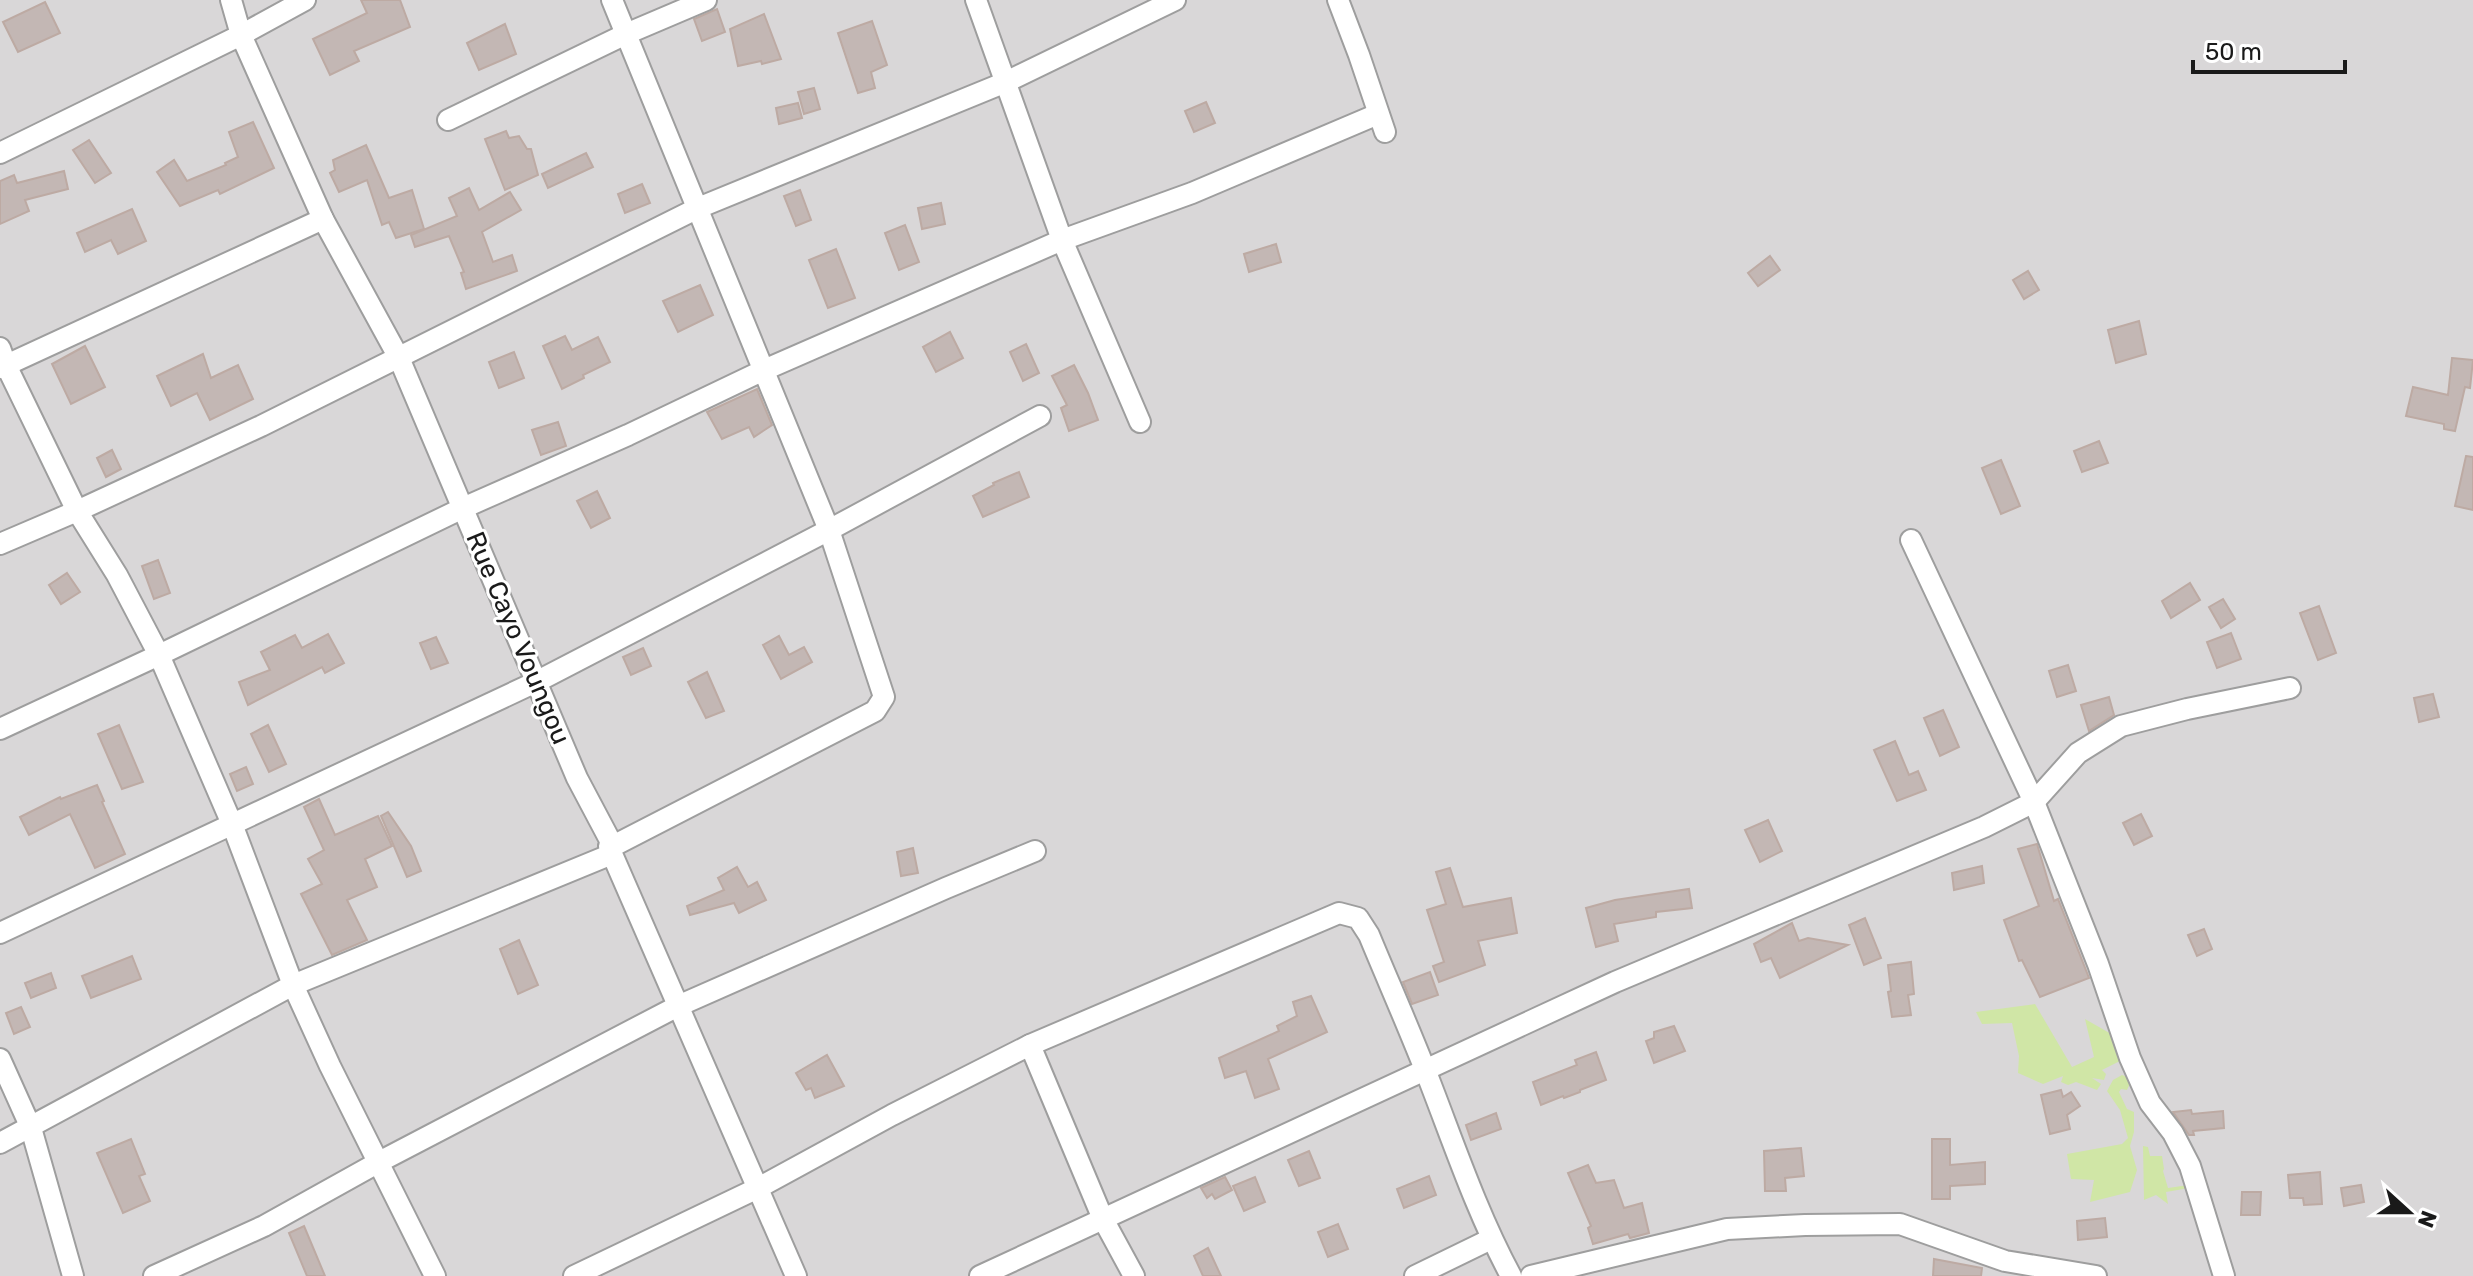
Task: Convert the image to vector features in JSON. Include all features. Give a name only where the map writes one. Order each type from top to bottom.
[{"type":"street","name":"Rue Cayo Voungou","points":[[231,0],[241,35],[323,219],[399,358],[577,778],[612,850],[796,1276]]},
{"type":"street","points":[[0,153],[241,35],[305,0]]},
{"type":"street","points":[[0,1143],[293,985],[612,850],[875,711],[884,697],[829,530],[612,0]]},
{"type":"street","points":[[448,120],[626,34],[706,0]]},
{"type":"street","points":[[976,0],[1062,240],[1140,422]]},
{"type":"street","points":[[0,544],[77,511],[399,358],[698,208],[1006,82],[1175,0]]},
{"type":"street","points":[[0,729],[463,508],[628,435],[764,370],[1062,240],[1382,123],[1338,0]]},
{"type":"street","points":[[323,219],[2,360],[77,511],[117,575],[159,655],[232,824],[293,985],[435,1276]]},
{"type":"street","points":[[0,933],[536,682],[1040,416]]},
{"type":"street","points":[[1911,540],[2034,802],[2098,964],[2130,1058],[2150,1103],[2173,1133],[2190,1166],[2224,1276]]},
{"type":"street","points":[[980,1276],[1615,982],[1984,827],[2034,802],[2078,753],[2121,726],[2290,688]]},
{"type":"street","points":[[154,1276],[264,1226],[379,1162],[678,1006],[1035,851]]},
{"type":"street","points":[[574,1276],[758,1188],[1030,1045],[1339,913],[1358,918],[1369,935],[1491,1239],[1511,1276]]},
{"type":"street","points":[[1030,1045],[1103,1219],[1134,1276]]},
{"type":"street","points":[[0,1059],[31,1128],[73,1276]]},
{"type":"street","points":[[1531,1276],[1727,1229],[1884,1224],[1900,1224],[2005,1261],[2096,1276]]},
{"type":"street","points":[[1415,1276],[1491,1239]]},
{"type":"shaded area","points":[[0,0],[2473,0],[2473,1276],[0,1276]]},
{"type":"green space","points":[[2035,1004],[2072,1067],[2094,1057],[2085,1019],[2120,1039],[2126,1058],[2102,1070],[2106,1074],[2104,1080],[2092,1078],[2101,1084],[2097,1090],[2076,1082],[2068,1085],[2061,1082],[2063,1076],[2043,1084],[2018,1073],[2019,1056],[2012,1023],[1982,1024],[1976,1012]]},
{"type":"green space","points":[[2122,1075],[2132,1079],[2127,1090],[2121,1089],[2119,1092],[2127,1109],[2134,1112],[2130,1146],[2137,1170],[2130,1192],[2090,1202],[2094,1180],[2071,1179],[2067,1154],[2122,1144],[2128,1138],[2120,1110],[2107,1091],[2113,1080]]},
{"type":"green space","points":[[2143,1146],[2148,1147],[2150,1156],[2162,1156],[2168,1188],[2189,1185],[2189,1188],[2166,1192],[2168,1204],[2156,1195],[2144,1200]]},
{"type":"building","points":[[361,0],[400,0],[410,27],[354,51],[359,61],[330,75],[313,39],[367,13]]},
{"type":"building","points":[[45,2],[60,33],[18,52],[3,22]]},
{"type":"building","points":[[717,9],[725,32],[702,41],[694,19]]},
{"type":"building","points":[[764,14],[781,59],[738,66],[730,29]]},
{"type":"building","points":[[872,21],[887,65],[871,72],[875,88],[858,93],[838,33]]},
{"type":"building","points":[[505,24],[516,54],[479,70],[467,43]]},
{"type":"building","points":[[814,88],[820,109],[804,114],[798,92]]},
{"type":"building","points":[[1206,102],[1215,123],[1194,132],[1185,111]]},
{"type":"building","points":[[798,103],[802,118],[779,124],[776,108]]},
{"type":"building","points":[[253,122],[274,168],[220,194],[218,190],[180,206],[157,172],[174,160],[187,181],[226,165],[238,157],[229,132]]},
{"type":"building","points":[[506,131],[509,138],[519,136],[527,149],[531,149],[538,175],[505,190],[485,139]]},
{"type":"building","points":[[89,140],[111,173],[95,183],[73,150]]},
{"type":"building","points":[[366,145],[389,198],[412,190],[424,229],[396,238],[389,222],[382,225],[367,180],[339,192],[330,173],[335,170],[333,160]]},
{"type":"building","points":[[586,153],[593,167],[548,188],[542,174]]},
{"type":"building","points":[[64,171],[68,189],[25,200],[29,211],[0,224],[0,181],[14,175],[17,183]]},
{"type":"building","points":[[642,184],[650,203],[625,213],[618,194]]},
{"type":"building","points":[[469,188],[479,210],[510,192],[521,210],[482,232],[493,262],[512,255],[517,271],[466,289],[461,273],[464,272],[449,236],[415,247],[411,235],[457,216],[449,198]]},
{"type":"building","points":[[800,190],[811,220],[796,226],[784,196]]},
{"type":"building","points":[[941,203],[945,224],[922,229],[918,208]]},
{"type":"building","points":[[132,209],[146,241],[118,254],[111,240],[85,252],[77,233]]},
{"type":"building","points":[[905,225],[919,262],[899,270],[885,233]]},
{"type":"building","points":[[1276,244],[1281,262],[1249,272],[1244,254]]},
{"type":"building","points":[[836,249],[855,298],[828,308],[809,260]]},
{"type":"building","points":[[1770,256],[1780,270],[1758,286],[1748,273]]},
{"type":"building","points":[[2028,271],[2039,290],[2024,299],[2013,280]]},
{"type":"building","points":[[700,285],[713,315],[678,332],[663,301]]},
{"type":"building","points":[[2139,321],[2146,354],[2116,363],[2108,330]]},
{"type":"building","points":[[950,332],[963,358],[936,372],[923,347]]},
{"type":"building","points":[[565,336],[572,350],[598,337],[610,362],[562,389],[543,346]]},
{"type":"building","points":[[1026,344],[1039,373],[1023,381],[1010,352]]},
{"type":"building","points":[[85,346],[105,387],[71,404],[52,364]]},
{"type":"building","points":[[514,352],[524,378],[499,388],[489,362]]},
{"type":"building","points":[[203,354],[211,378],[238,365],[253,399],[210,420],[197,393],[171,406],[157,376]]},
{"type":"building","points":[[2452,358],[2473,360],[2470,388],[2465,387],[2455,431],[2444,429],[2444,424],[2406,416],[2413,387],[2448,395]]},
{"type":"building","points":[[1074,365],[1098,420],[1069,431],[1061,408],[1067,405],[1052,376]]},
{"type":"building","points":[[757,389],[772,425],[754,437],[749,427],[722,439],[707,412]]},
{"type":"building","points":[[558,422],[566,446],[541,455],[532,430]]},
{"type":"building","points":[[2099,441],[2108,463],[2082,472],[2074,451]]},
{"type":"building","points":[[112,450],[121,469],[106,477],[97,458]]},
{"type":"building","points":[[2466,456],[2473,457],[2473,510],[2455,506]]},
{"type":"building","points":[[2001,460],[2020,506],[2001,514],[1982,468]]},
{"type":"building","points":[[1019,472],[1029,497],[983,517],[973,496]]},
{"type":"building","points":[[597,491],[610,518],[591,528],[577,501]]},
{"type":"building","points":[[158,560],[170,593],[154,599],[142,566]]},
{"type":"building","points":[[67,573],[80,592],[61,604],[49,585]]},
{"type":"building","points":[[2190,583],[2200,600],[2171,618],[2162,601]]},
{"type":"building","points":[[2223,599],[2235,619],[2221,628],[2209,607]]},
{"type":"building","points":[[2319,606],[2336,653],[2318,660],[2300,613]]},
{"type":"building","points":[[2231,633],[2241,659],[2217,668],[2207,642]]},
{"type":"building","points":[[328,634],[344,663],[325,673],[322,667],[248,705],[239,682],[270,670],[261,652],[295,635],[302,648]]},
{"type":"building","points":[[779,636],[789,655],[804,647],[812,662],[781,679],[763,645]]},
{"type":"building","points":[[436,637],[448,663],[431,669],[420,643]]},
{"type":"building","points":[[643,648],[651,666],[631,675],[623,657]]},
{"type":"building","points":[[2068,665],[2076,691],[2057,697],[2049,671]]},
{"type":"building","points":[[707,672],[724,711],[706,718],[688,682]]},
{"type":"building","points":[[2433,694],[2439,717],[2419,722],[2414,698]]},
{"type":"building","points":[[2109,697],[2114,715],[2089,731],[2081,705]]},
{"type":"building","points":[[1943,710],[1959,747],[1940,756],[1924,718]]},
{"type":"building","points":[[119,725],[143,782],[122,789],[98,734]]},
{"type":"building","points":[[268,725],[286,764],[269,772],[251,734]]},
{"type":"building","points":[[1895,741],[1909,775],[1918,771],[1926,790],[1897,801],[1874,750]]},
{"type":"building","points":[[246,767],[253,784],[237,791],[230,774]]},
{"type":"building","points":[[97,785],[125,854],[95,868],[70,814],[29,835],[20,817],[60,797]]},
{"type":"building","points":[[319,799],[335,835],[378,816],[392,846],[365,859],[377,887],[347,900],[367,940],[332,955],[301,894],[322,884],[308,859],[324,850],[304,807]]},
{"type":"building","points":[[388,812],[411,846],[421,871],[407,877],[381,816]]},
{"type":"building","points":[[2141,814],[2152,836],[2134,845],[2123,823]]},
{"type":"building","points":[[1768,820],[1782,851],[1760,862],[1745,830]]},
{"type":"building","points":[[2037,844],[2054,901],[2058,899],[2089,978],[2040,997],[2022,960],[2019,961],[2004,920],[2039,906],[2018,849]]},
{"type":"building","points":[[913,848],[918,873],[901,876],[897,852]]},
{"type":"building","points":[[1982,866],[1984,883],[1954,890],[1952,873]]},
{"type":"building","points":[[737,867],[748,887],[757,882],[766,900],[739,913],[734,903],[690,915],[687,906],[724,890],[718,878]]},
{"type":"building","points":[[1450,868],[1463,907],[1511,898],[1517,933],[1478,941],[1485,965],[1439,982],[1433,966],[1444,962],[1427,910],[1446,904],[1436,872]]},
{"type":"building","points":[[1689,889],[1692,908],[1656,912],[1656,917],[1614,924],[1618,941],[1596,947],[1586,908],[1615,900]]},
{"type":"building","points":[[1865,918],[1881,958],[1864,965],[1849,925]]},
{"type":"building","points":[[1792,923],[1799,941],[1808,938],[1848,945],[1780,978],[1771,958],[1761,962],[1754,944]]},
{"type":"building","points":[[2204,929],[2212,949],[2197,956],[2188,935]]},
{"type":"building","points":[[519,940],[538,985],[518,994],[500,949]]},
{"type":"building","points":[[132,956],[141,979],[91,998],[82,976]]},
{"type":"building","points":[[1911,962],[1914,994],[1908,995],[1911,1015],[1892,1017],[1888,965]]},
{"type":"building","points":[[1430,972],[1438,995],[1412,1004],[1403,982]]},
{"type":"building","points":[[51,973],[56,988],[31,998],[25,983]]},
{"type":"building","points":[[1311,996],[1327,1032],[1268,1059],[1279,1089],[1255,1098],[1246,1071],[1225,1078],[1219,1058],[1279,1031],[1277,1026],[1297,1016],[1293,1002]]},
{"type":"building","points":[[21,1007],[30,1027],[14,1034],[6,1013]]},
{"type":"building","points":[[1674,1026],[1685,1051],[1654,1063],[1646,1041],[1654,1038],[1654,1032]]},
{"type":"building","points":[[1596,1052],[1606,1080],[1541,1105],[1533,1082],[1577,1065],[1575,1060]]},
{"type":"building","points":[[827,1055],[844,1086],[815,1098],[811,1088],[806,1090],[796,1073]]},
{"type":"building","points":[[2061,1090],[2063,1097],[2071,1092],[2080,1106],[2067,1115],[2070,1129],[2050,1134],[2041,1095]]},
{"type":"building","points":[[2191,1110],[2192,1114],[2223,1111],[2224,1128],[2193,1131],[2194,1135],[2189,1135],[2173,1112]]},
{"type":"building","points":[[1496,1113],[1501,1129],[1471,1140],[1466,1125]]},
{"type":"building","points":[[131,1139],[145,1174],[139,1176],[150,1201],[123,1213],[97,1153]]},
{"type":"building","points":[[1932,1139],[1950,1139],[1950,1165],[1985,1162],[1985,1184],[1950,1186],[1950,1199],[1932,1199]]},
{"type":"building","points":[[1801,1148],[1804,1176],[1785,1178],[1786,1191],[1765,1191],[1764,1151]]},
{"type":"building","points":[[1309,1151],[1320,1178],[1299,1186],[1288,1160]]},
{"type":"building","points":[[1588,1165],[1596,1183],[1614,1180],[1624,1208],[1642,1203],[1649,1233],[1630,1238],[1628,1234],[1593,1244],[1588,1228],[1591,1226],[1568,1173]]},
{"type":"building","points":[[2320,1172],[2322,1204],[2304,1205],[2303,1198],[2290,1198],[2288,1175]]},
{"type":"building","points":[[1429,1176],[1436,1195],[1404,1208],[1397,1189]]},
{"type":"building","points":[[1225,1177],[1232,1190],[1215,1199],[1212,1194],[1207,1198],[1201,1188]]},
{"type":"building","points":[[1255,1177],[1265,1202],[1244,1211],[1233,1186]]},
{"type":"building","points":[[2361,1185],[2364,1202],[2344,1206],[2341,1188]]},
{"type":"building","points":[[2242,1192],[2261,1192],[2260,1215],[2241,1215]]},
{"type":"building","points":[[2105,1218],[2107,1237],[2078,1240],[2077,1221]]},
{"type":"building","points":[[1338,1224],[1348,1249],[1328,1257],[1318,1232]]},
{"type":"building","points":[[304,1226],[325,1276],[307,1276],[289,1233]]},
{"type":"building","points":[[1208,1248],[1221,1276],[1203,1276],[1194,1256]]},
{"type":"building","points":[[1934,1259],[1982,1268],[1981,1276],[1933,1276]]}]
